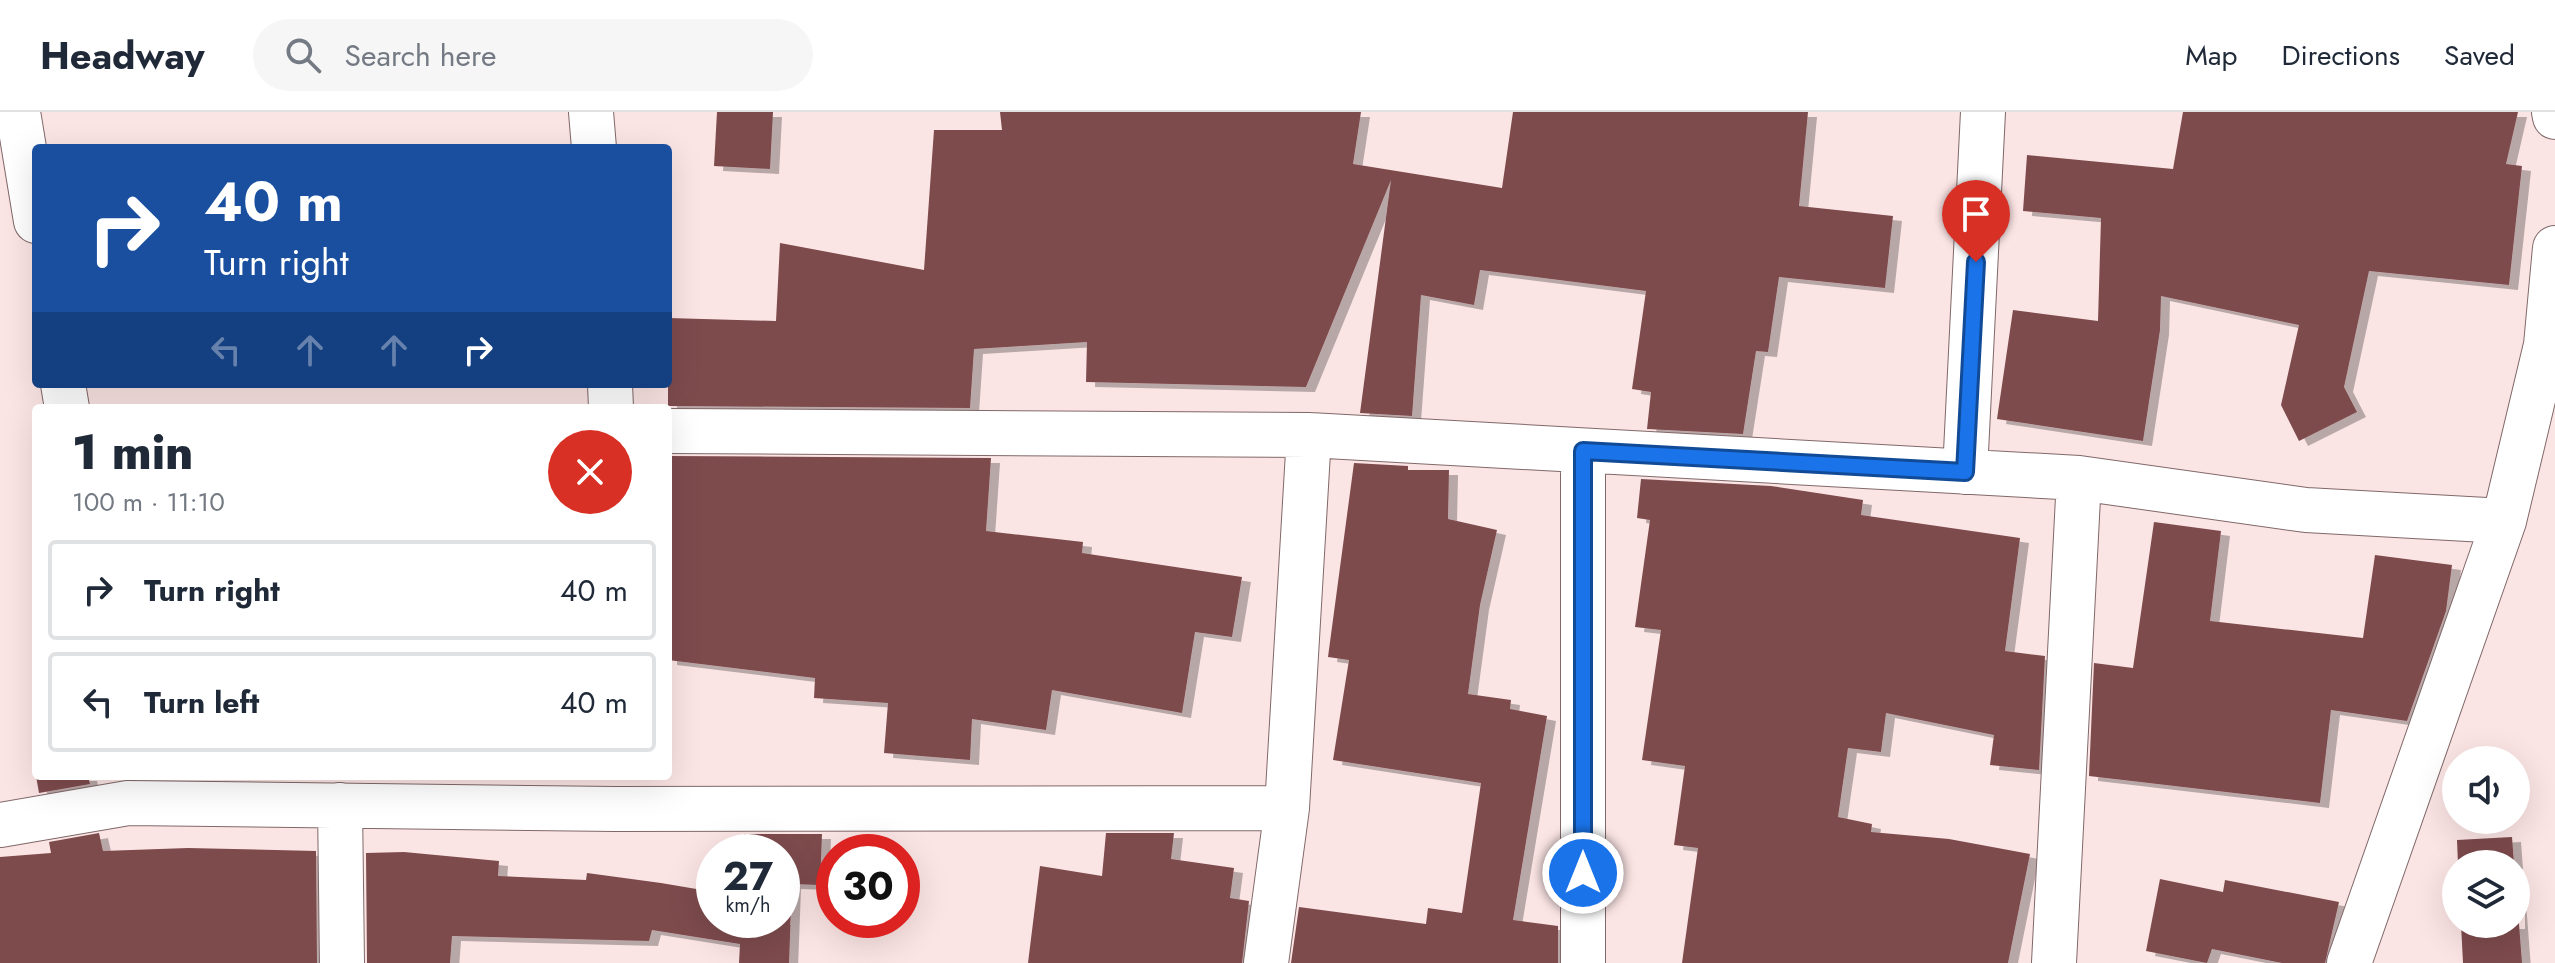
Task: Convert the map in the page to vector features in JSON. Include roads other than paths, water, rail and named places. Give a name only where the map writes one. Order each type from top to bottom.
[{"type":"street","points":[[18,112],[32,197]]},
{"type":"street","points":[[591,112],[594,144]]},
{"type":"street","points":[[1965,472],[1983,112]]},
{"type":"street","points":[[2349,963],[2504,521],[2546,345],[2555,248]]},
{"type":"street","points":[[672,431],[1309,435],[2079,478],[2306,510],[2504,521]]},
{"type":"street","points":[[1266,963],[1287,808],[1309,435]]},
{"type":"street","points":[[1583,451],[1583,963]]},
{"type":"street","points":[[2054,963],[2079,478]]},
{"type":"street","points":[[0,825],[126,789],[340,805],[615,793],[1287,808]]},
{"type":"street","points":[[340,805],[342,963]]}]
